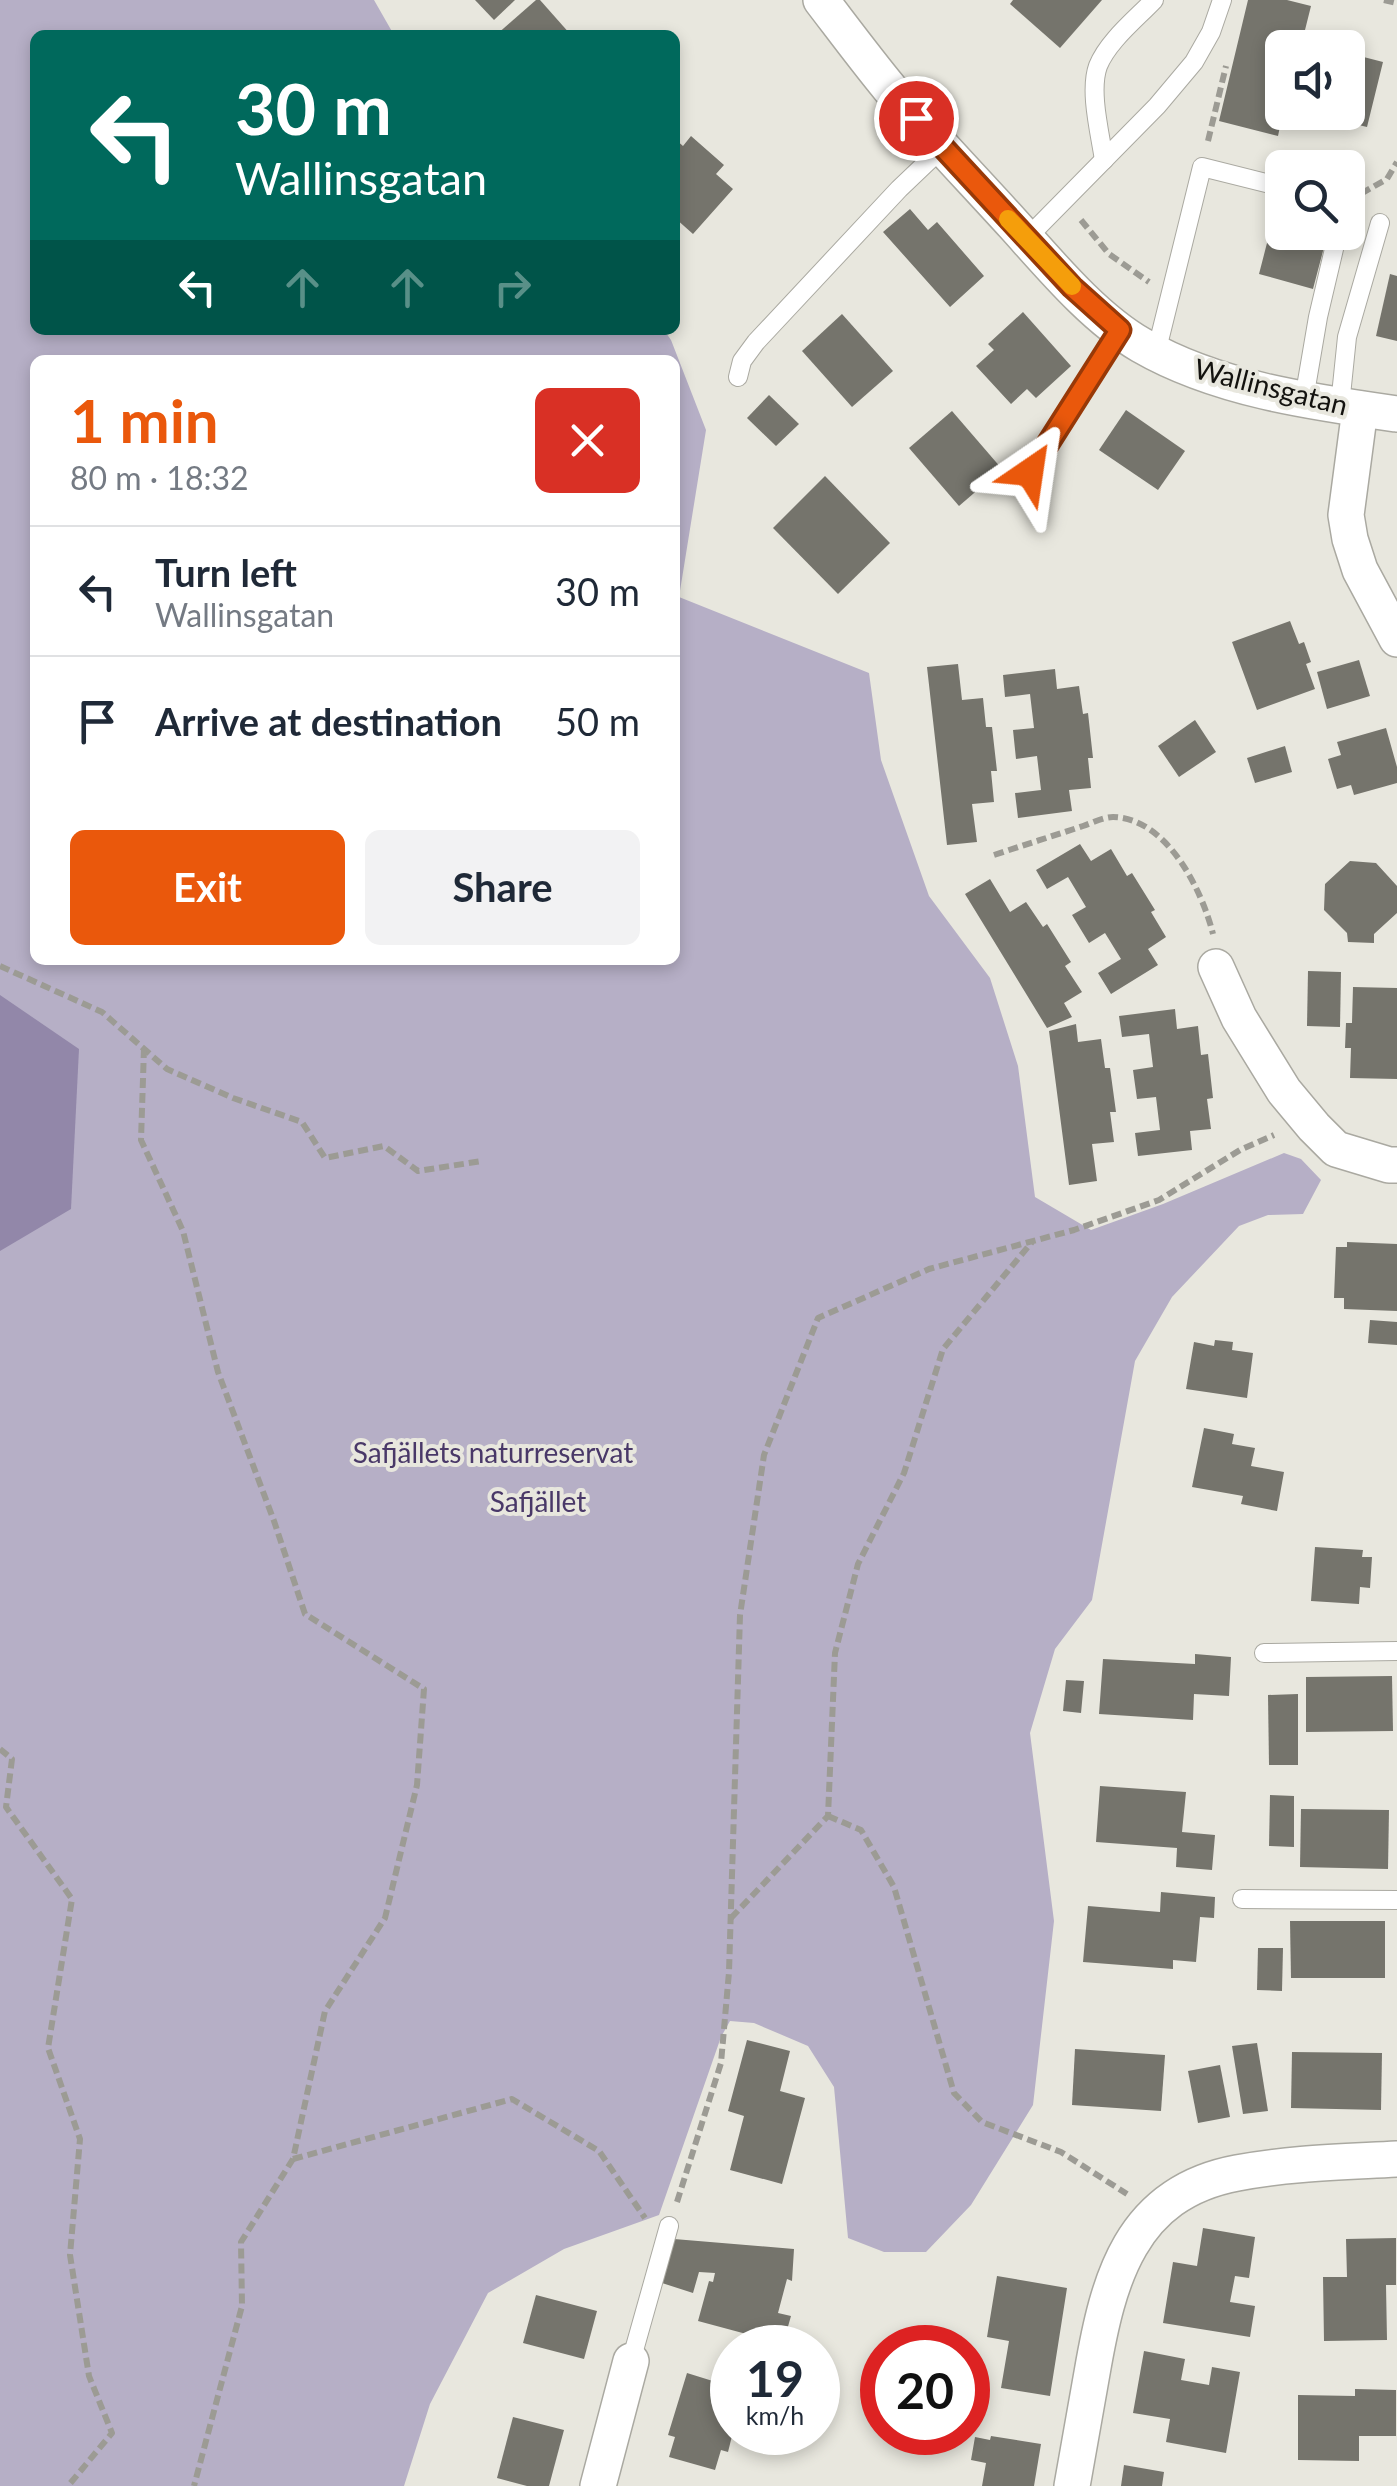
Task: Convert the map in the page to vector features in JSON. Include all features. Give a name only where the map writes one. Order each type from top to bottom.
[{"type":"street","name":"Wallinsgatan","points":[[821,0],[942,148],[1094,308],[1120,330],[1156,352],[1227,381],[1397,414]]},
{"type":"street","points":[[1350,407],[1346,515],[1350,539],[1360,570],[1397,640]]},
{"type":"street","points":[[1216,967],[1239,1018],[1284,1091],[1314,1127],[1336,1149],[1397,1165]]},
{"type":"street","points":[[1072,2486],[1108,2292],[1126,2249],[1152,2217],[1172,2199],[1235,2173],[1397,2159]]},
{"type":"street","points":[[598,2486],[630,2361]]},
{"type":"lane","points":[[1104,160],[1094,85],[1098,64],[1154,0]]},
{"type":"lane","points":[[1026,238],[1194,62],[1211,32],[1222,0]]},
{"type":"lane","points":[[738,377],[742,361],[756,342],[899,188],[942,148]]},
{"type":"lane","points":[[1156,352],[1202,166],[1265,183]]},
{"type":"lane","points":[[1350,407],[1347,337],[1380,223]]},
{"type":"lane","points":[[1304,399],[1334,250]]},
{"type":"lane","points":[[1030,472],[1120,330]]},
{"type":"lane","points":[[1264,1652],[1397,1651]]},
{"type":"lane","points":[[1242,1900],[1397,1900]]},
{"type":"lane","points":[[630,2361],[666,2236]]},
{"type":"path","points":[[1384,0],[1397,4]]},
{"type":"path","points":[[1202,166],[1228,56]]},
{"type":"path","points":[[1365,191],[1387,179],[1397,162]]},
{"type":"path","points":[[1387,179],[1397,185]]},
{"type":"path","points":[[1064,200],[1110,254],[1170,298]]},
{"type":"path","points":[[994,855],[1112,817],[1139,824],[1164,842],[1190,872],[1206,906],[1216,967]]},
{"type":"path","points":[[0,966],[102,1012],[166,1068],[232,1098],[302,1122],[325,1158],[384,1146],[418,1171],[482,1162]]},
{"type":"path","points":[[144,1048],[140,1140],[183,1231],[218,1372],[305,1614],[424,1689],[417,1784],[385,1918],[325,2011],[294,2159],[241,2242],[242,2306],[194,2486]]},
{"type":"path","points":[[666,2236],[721,2063],[729,1972],[740,1615],[764,1456],[818,1318],[929,1268],[1074,1230],[1159,1200],[1240,1150]]},
{"type":"path","points":[[731,1918],[828,1816],[836,1653],[858,1564],[904,1473],[944,1349],[1033,1241]]},
{"type":"path","points":[[0,1749],[12,1759],[6,1807],[72,1899],[48,2048],[80,2139],[70,2255],[89,2376],[112,2433],[68,2486]]},
{"type":"path","points":[[828,1816],[861,1830],[894,1886],[954,2092],[982,2122],[1061,2152],[1119,2187],[1152,2217]]},
{"type":"path","points":[[294,2159],[512,2099],[599,2150],[666,2236]]},
{"type":"green space","name":"Safjället","points":[[0,0],[374,0],[391,30],[30,30],[30,335],[668,335],[677,355],[30,355],[30,965],[680,965],[680,597],[869,673],[881,760],[929,896],[990,978],[1018,1066],[1035,1197],[1091,1230],[1284,1153],[1301,1159],[1321,1180],[1303,1214],[1268,1215],[1239,1226],[1172,1297],[1135,1361],[1092,1600],[1055,1649],[1030,1733],[1054,1921],[1033,2105],[971,2205],[926,2252],[884,2252],[848,2238],[834,2087],[808,2046],[754,2023],[730,2021],[659,2215],[564,2249],[488,2293],[430,2404],[404,2486],[0,2486]]},
{"type":"green space","name":"Safjället","points":[[680,363],[706,430],[680,591]]},
{"type":"shaded area","points":[[0,995],[79,1049],[71,1209],[0,1251]]},
{"type":"building","points":[[475,0],[515,0],[494,20]]},
{"type":"building","points":[[540,0],[567,30],[502,30]]},
{"type":"building","points":[[1013,0],[1102,0],[1060,48],[1010,4]]},
{"type":"building","points":[[1248,0],[1287,0],[1311,6],[1305,30],[1265,30],[1265,130],[1279,130],[1278,136],[1219,121]]},
{"type":"building","points":[[1365,57],[1383,62],[1365,127]]},
{"type":"building","points":[[691,136],[724,165],[716,174],[733,189],[693,234],[680,222],[680,143],[683,146]]},
{"type":"building","points":[[910,209],[928,230],[937,222],[984,276],[950,307],[883,232]]},
{"type":"building","points":[[1265,250],[1323,250],[1313,289],[1259,274]]},
{"type":"building","points":[[1390,274],[1397,276],[1397,341],[1376,336]]},
{"type":"building","points":[[1023,312],[1071,366],[1036,398],[1027,389],[1011,404],[976,366],[994,350],[988,344]]},
{"type":"building","points":[[842,314],[893,371],[852,407],[802,351]]},
{"type":"building","points":[[769,395],[799,424],[776,446],[747,418]]},
{"type":"building","points":[[1126,410],[1185,451],[1158,490],[1099,450]]},
{"type":"building","points":[[952,411],[1002,469],[959,506],[909,448]]},
{"type":"building","points":[[825,476],[890,543],[838,594],[773,528]]},
{"type":"building","points":[[1290,621],[1299,644],[1304,642],[1311,662],[1306,664],[1315,689],[1257,710],[1232,642]]},
{"type":"building","points":[[1359,660],[1370,696],[1327,709],[1317,672]]},
{"type":"building","points":[[958,664],[962,700],[983,698],[986,727],[992,727],[997,771],[991,771],[994,802],[972,804],[977,842],[947,845],[927,667]]},
{"type":"building","points":[[1055,669],[1057,689],[1079,686],[1083,714],[1088,713],[1093,758],[1088,758],[1091,788],[1069,790],[1072,811],[1018,818],[1015,793],[1041,790],[1037,756],[1016,759],[1013,730],[1034,728],[1030,694],[1005,697],[1003,675]]},
{"type":"building","points":[[1195,720],[1216,752],[1179,777],[1158,746]]},
{"type":"building","points":[[1386,728],[1397,767],[1397,783],[1354,795],[1351,785],[1337,789],[1328,759],[1341,755],[1337,742]]},
{"type":"building","points":[[1285,746],[1292,772],[1255,783],[1247,758]]},
{"type":"building","points":[[1080,844],[1091,861],[1111,849],[1127,876],[1132,873],[1166,937],[1148,949],[1158,965],[1111,994],[1098,973],[1121,959],[1105,933],[1089,943],[1072,915],[1086,907],[1068,877],[1047,889],[1036,870]]},
{"type":"building","points":[[1350,861],[1376,863],[1397,886],[1397,913],[1374,934],[1374,943],[1348,942],[1347,933],[1324,910],[1325,884]]},
{"type":"building","points":[[990,879],[1010,912],[1026,902],[1043,927],[1047,924],[1071,962],[1065,966],[1082,992],[1064,1003],[1072,1017],[1047,1028],[965,894]]},
{"type":"building","points":[[1308,971],[1341,972],[1340,1027],[1307,1026]]},
{"type":"building","points":[[1353,987],[1397,988],[1397,1079],[1350,1078],[1351,1048],[1345,1048],[1346,1023],[1352,1023]]},
{"type":"building","points":[[1175,1009],[1177,1029],[1198,1026],[1201,1055],[1208,1054],[1213,1098],[1207,1099],[1211,1129],[1190,1131],[1192,1150],[1138,1156],[1135,1133],[1160,1130],[1156,1097],[1137,1099],[1133,1070],[1153,1067],[1149,1034],[1122,1037],[1119,1016]]},
{"type":"building","points":[[1076,1024],[1078,1042],[1101,1039],[1116,1112],[1110,1112],[1114,1142],[1092,1144],[1097,1181],[1069,1185],[1049,1031]]},
{"type":"building","points":[[1347,1242],[1397,1244],[1397,1311],[1344,1309],[1344,1298],[1334,1298],[1336,1247],[1347,1247]]},
{"type":"building","points":[[1370,1320],[1397,1322],[1397,1345],[1368,1343]]},
{"type":"building","points":[[1215,1340],[1233,1342],[1232,1350],[1253,1353],[1247,1398],[1186,1389],[1194,1342],[1214,1346]]},
{"type":"building","points":[[1204,1428],[1234,1434],[1232,1444],[1255,1448],[1251,1466],[1284,1472],[1277,1511],[1241,1504],[1243,1496],[1192,1487]]},
{"type":"building","points":[[1315,1547],[1363,1550],[1362,1557],[1372,1557],[1370,1588],[1360,1587],[1359,1604],[1311,1601]]},
{"type":"building","points":[[1195,1654],[1231,1657],[1229,1696],[1194,1694],[1193,1720],[1099,1714],[1103,1659],[1195,1664]]},
{"type":"building","points":[[1392,1676],[1393,1731],[1306,1732],[1306,1677]]},
{"type":"building","points":[[1066,1680],[1084,1681],[1081,1713],[1063,1711]]},
{"type":"building","points":[[1298,1694],[1298,1765],[1269,1765],[1268,1695]]},
{"type":"building","points":[[1100,1786],[1186,1792],[1182,1832],[1215,1835],[1212,1870],[1176,1867],[1177,1848],[1096,1842]]},
{"type":"building","points":[[1270,1795],[1294,1796],[1294,1847],[1269,1846]]},
{"type":"building","points":[[1301,1809],[1389,1810],[1388,1869],[1300,1867]]},
{"type":"building","points":[[1161,1892],[1215,1897],[1214,1918],[1200,1917],[1196,1962],[1173,1960],[1173,1969],[1083,1962],[1088,1906],[1160,1912]]},
{"type":"building","points":[[1290,1921],[1385,1921],[1385,1978],[1291,1978]]},
{"type":"building","points":[[1258,1948],[1283,1948],[1282,1991],[1257,1990]]},
{"type":"building","points":[[747,2040],[790,2051],[780,2091],[805,2098],[782,2184],[730,2170],[744,2116],[728,2111]]},
{"type":"building","points":[[1257,2043],[1268,2111],[1243,2114],[1232,2046]]},
{"type":"building","points":[[1075,2049],[1165,2055],[1161,2111],[1072,2105]]},
{"type":"building","points":[[1292,2052],[1382,2053],[1381,2110],[1291,2108]]},
{"type":"building","points":[[1220,2065],[1230,2117],[1198,2123],[1188,2071]]},
{"type":"building","points":[[1203,2228],[1255,2237],[1249,2278],[1235,2276],[1230,2302],[1255,2306],[1250,2337],[1163,2323],[1173,2262],[1197,2266]]},
{"type":"building","points":[[1396,2238],[1396,2285],[1386,2285],[1387,2340],[1324,2341],[1323,2277],[1347,2277],[1346,2239]]},
{"type":"building","points":[[674,2239],[794,2249],[792,2281],[787,2279],[778,2313],[791,2316],[788,2325],[713,2325],[698,2321],[715,2273],[699,2272],[693,2293],[662,2283]]},
{"type":"building","points":[[997,2276],[1067,2288],[1050,2396],[1001,2388],[1009,2341],[990,2338]]},
{"type":"building","points":[[536,2295],[597,2311],[584,2359],[523,2343]]},
{"type":"building","points":[[1144,2351],[1185,2359],[1181,2380],[1209,2385],[1212,2367],[1240,2372],[1226,2453],[1166,2442],[1170,2419],[1133,2413]]},
{"type":"building","points":[[687,2373],[710,2380],[710,2455],[720,2455],[715,2470],[669,2457],[675,2437],[668,2435]]},
{"type":"building","points":[[1355,2389],[1396,2390],[1396,2436],[1359,2436],[1359,2461],[1298,2460],[1298,2395],[1355,2396]]},
{"type":"building","points":[[513,2417],[564,2430],[549,2486],[527,2486],[497,2478]]},
{"type":"building","points":[[991,2436],[1041,2444],[1034,2486],[982,2486],[986,2463],[971,2460],[972,2455],[990,2455]]},
{"type":"building","points":[[1124,2465],[1164,2472],[1162,2486],[1121,2486]]},
{"type":"slow traffic","points":[[1008,219],[1072,286]]},
{"type":"route","points":[[916,118],[1072,287],[1120,330],[1030,472]]},
{"type":"park label","name":"Safjällets naturreservat","points":[[493,1453]]}]
